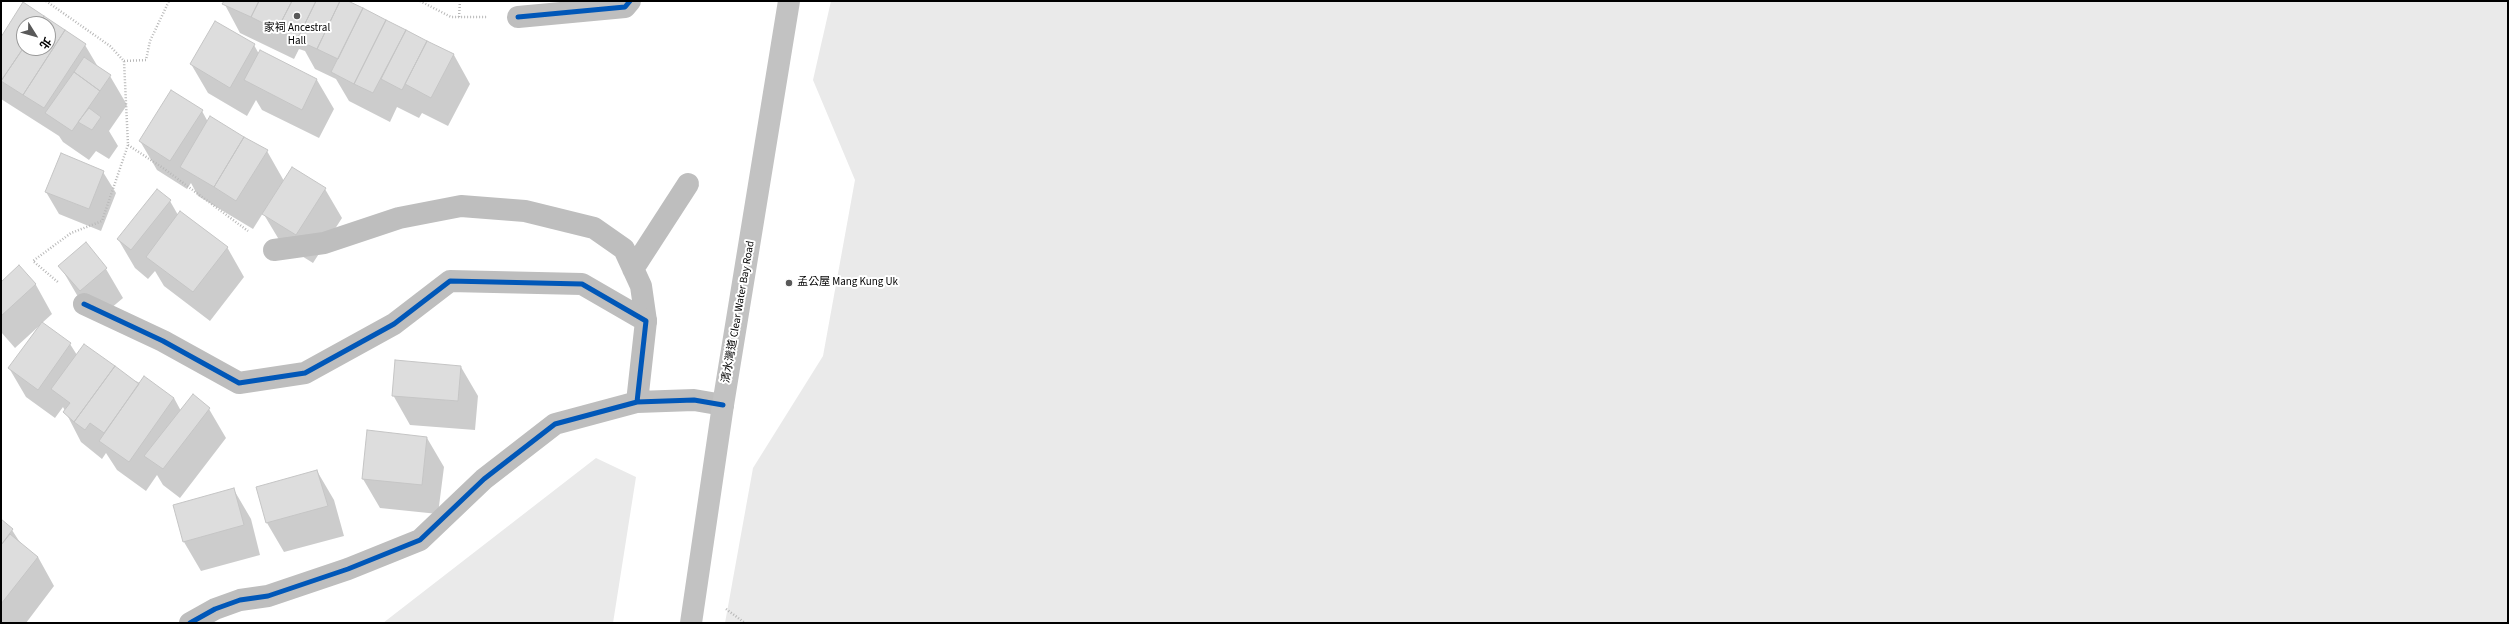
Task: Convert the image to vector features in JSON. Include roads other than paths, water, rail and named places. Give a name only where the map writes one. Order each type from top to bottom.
[{"type":"main road","name":"清水灣道 Clear Water Bay Road","points":[[691,623],[723,405],[757,210],[789,1]]},
{"type":"street","points":[[518,16],[625,7],[630,1]]},
{"type":"street","points":[[633,269],[688,184]]},
{"type":"street","points":[[274,250],[324,243],[399,218],[461,206],[525,211],[594,228],[624,249],[641,286],[646,321],[637,402]]},
{"type":"street","points":[[84,304],[163,341],[239,383],[305,373],[394,324],[450,281],[582,284],[646,321]]},
{"type":"street","points":[[190,623],[215,609],[240,600],[268,596],[348,569],[420,540],[484,479],[554,424],[637,402],[694,400],[723,405]]},
{"type":"place","name":"家祠 Ancestral Hall","points":[[297,16]]},
{"type":"place","name":"孟公屋 Mang Kung Uk","points":[[789,283]]}]
